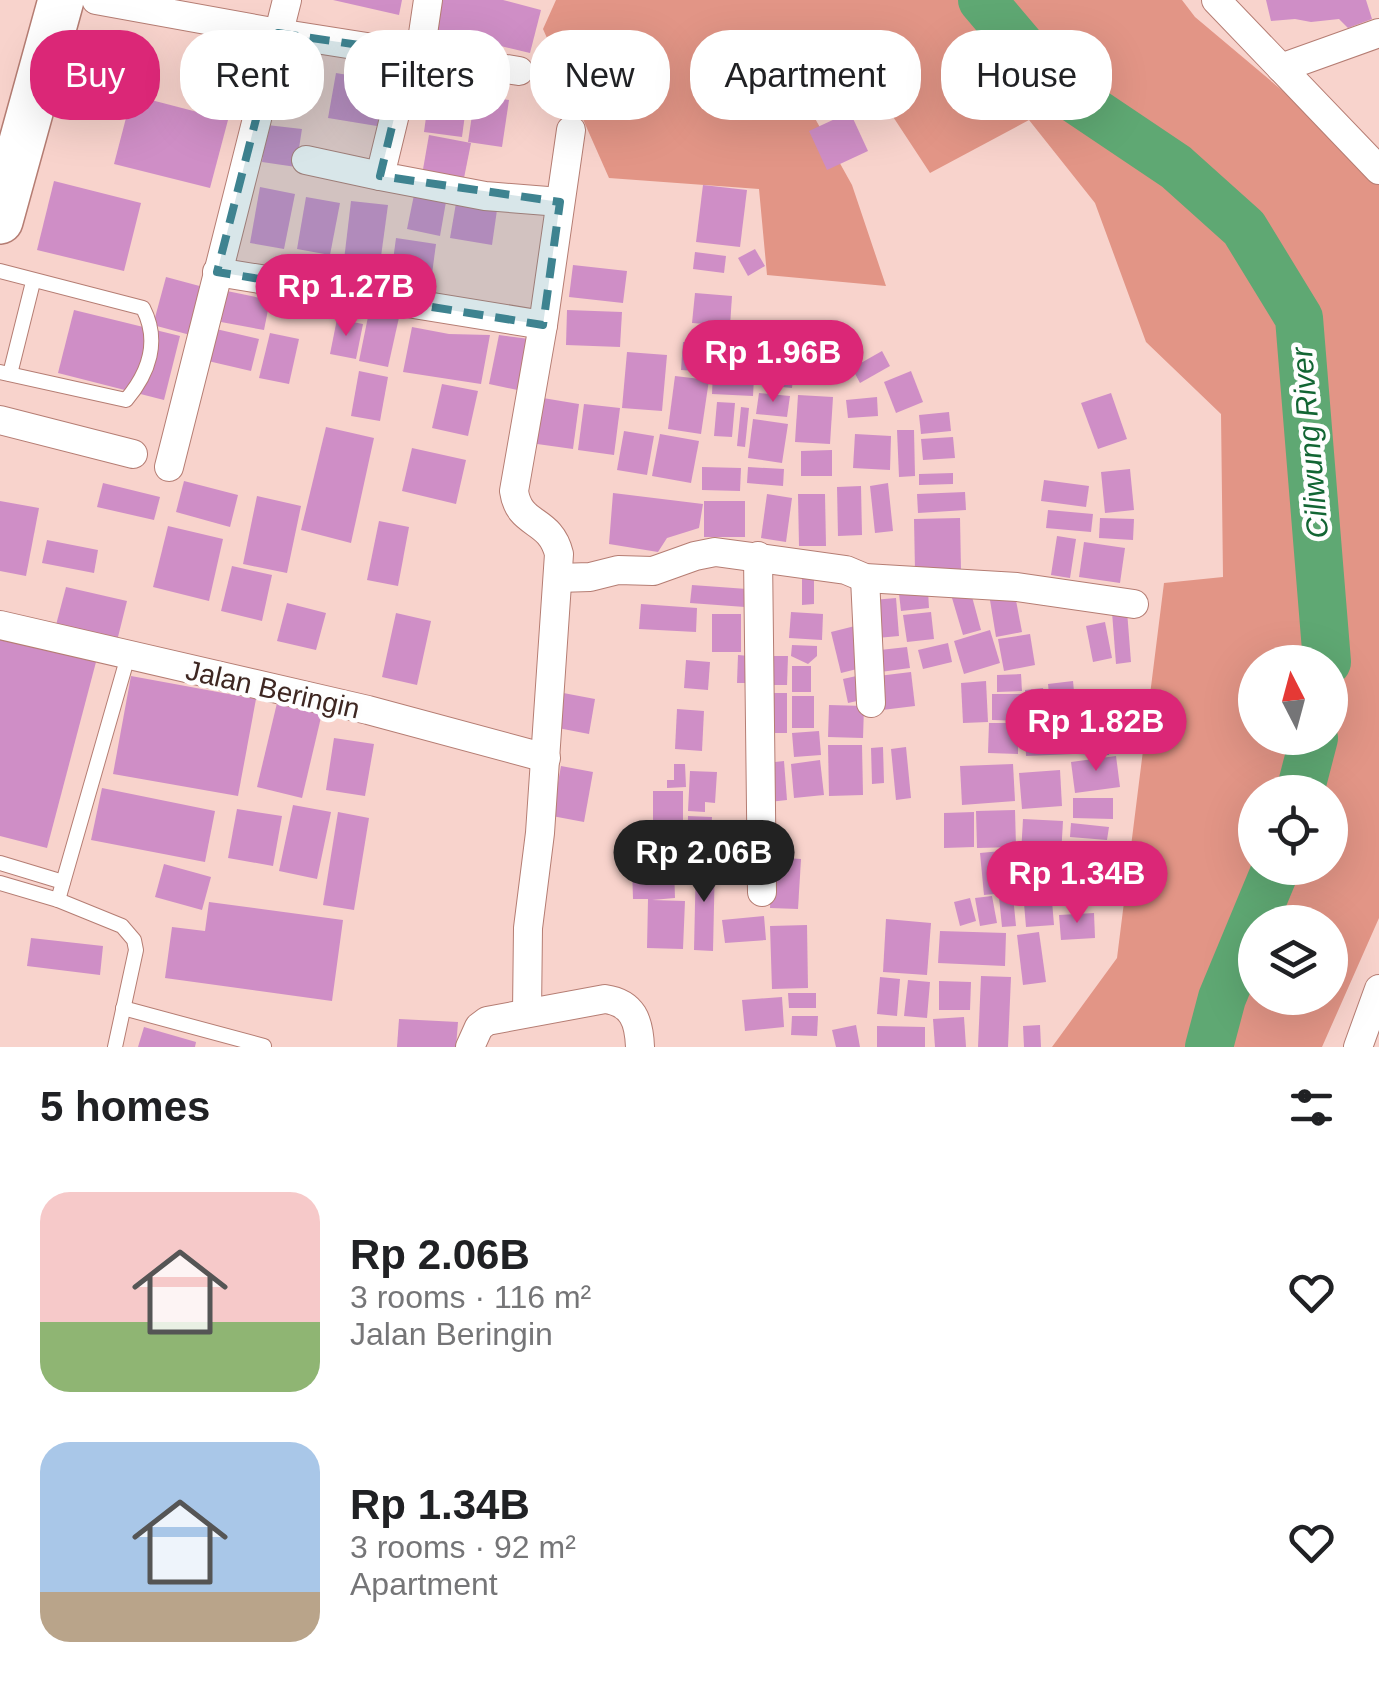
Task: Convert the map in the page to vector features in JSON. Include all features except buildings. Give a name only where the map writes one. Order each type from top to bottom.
[{"type":"highway","points":[[0,116],[33,0]]},
{"type":"highway","points":[[0,221],[61,0]]},
{"type":"street","points":[[96,0],[262,30]]},
{"type":"street","points":[[274,30],[288,0]]},
{"type":"street","points":[[424,30],[428,0]]},
{"type":"street","points":[[1216,0],[1379,170]]},
{"type":"street","points":[[1281,68],[1379,34]]},
{"type":"street","points":[[510,69],[519,71]]},
{"type":"street","points":[[169,467],[252,120]]},
{"type":"street","points":[[380,176],[394,120]]},
{"type":"street","points":[[527,1012],[528,928],[546,758],[558,578],[556,542],[543,526],[524,516],[514,491],[571,130]]},
{"type":"street","points":[[306,160],[485,196],[560,202]]},
{"type":"street","points":[[216,272],[543,324]]},
{"type":"street","points":[[0,420],[132,454]]},
{"type":"street","points":[[558,578],[590,577],[618,570],[653,571],[715,552],[846,570],[866,578],[1018,587],[1134,604]]},
{"type":"street","points":[[758,556],[762,892]]},
{"type":"street","points":[[866,578],[872,703]]},
{"type":"street","name":"Jalan Beringin","points":[[0,624],[368,710],[546,758]]},
{"type":"street","points":[[1358,1047],[1379,989]]},
{"type":"street","points":[[470,1047],[487,1021],[605,999],[617,1000],[633,1012],[639,1025],[640,1047]]},
{"type":"lane","points":[[0,271],[143,308],[150,323],[149,363],[126,400],[5,373],[34,282]]},
{"type":"lane","points":[[58,900],[128,656]]},
{"type":"lane","points":[[0,863],[64,882]]},
{"type":"lane","points":[[0,883],[58,900],[130,932],[136,950],[114,1047]]},
{"type":"lane","points":[[123,1008],[264,1046]]},
{"type":"highlighted area","points":[[278,33],[420,54],[404,77],[380,176],[560,202],[543,325],[217,272]]},
{"type":"shaded area","points":[[556,0],[1182,0],[1195,17],[1379,172],[1379,918],[1348,988],[1348,905],[1238,905],[1238,1015],[1336,1015],[1322,1047],[1052,1047],[1117,958],[1164,583],[1223,577],[1221,414],[1146,342],[1095,203],[1029,120],[930,173],[895,120],[921,120],[921,30],[690,30],[690,120],[816,120],[852,185],[886,286],[767,275],[759,189],[609,178],[583,120],[670,120],[670,30],[543,30]]},
{"type":"waterway","name":"Ciliwung River","points":[[982,0],[1054,85],[1176,167],[1244,228],[1299,318],[1326,645]]},
{"type":"waterway","name":"Ciliwung River","points":[[1304,775],[1310,755]]},
{"type":"waterway","name":"Ciliwung River","points":[[1209,1047],[1222,998],[1269,885]]}]
